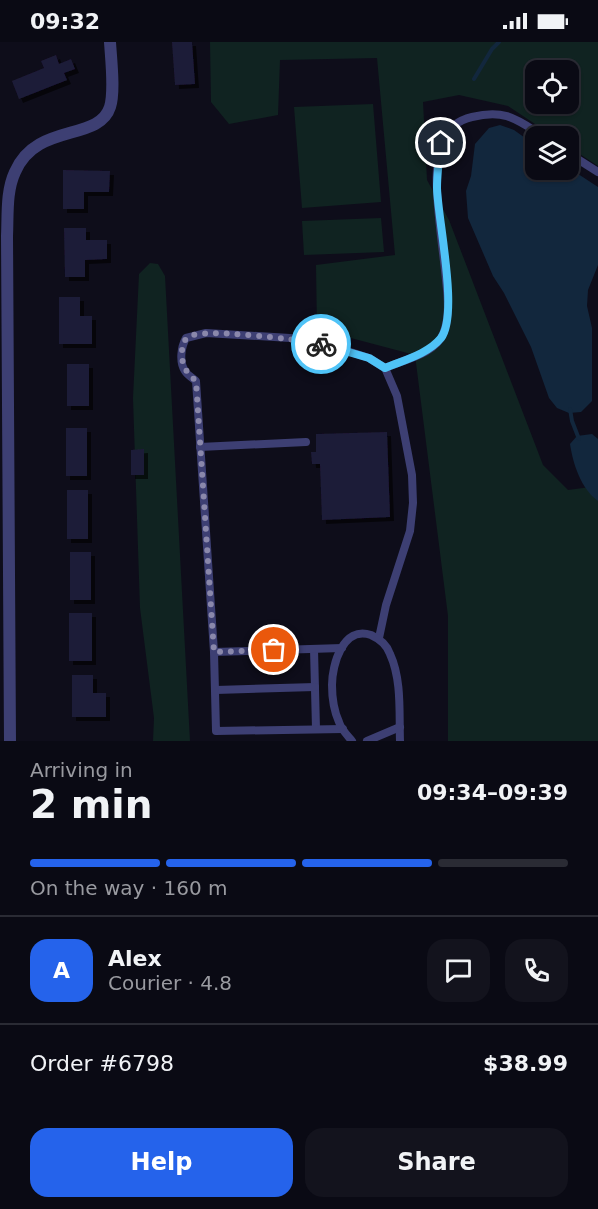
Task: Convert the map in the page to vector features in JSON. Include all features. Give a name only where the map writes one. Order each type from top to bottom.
[{"type":"street","points":[[10,741],[4,209],[15,171],[33,147],[53,137],[98,124],[105,117],[111,106],[110,42]]},
{"type":"lane","points":[[385,368],[432,348],[443,336],[447,315],[447,293],[437,190],[441,143],[448,131],[463,119],[499,113],[511,116],[527,126]]},
{"type":"lane","points":[[579,160],[598,172]]},
{"type":"lane","points":[[343,729],[216,731],[214,652],[196,381],[185,371],[182,359],[182,345],[186,338],[207,333],[272,337],[319,344],[369,358],[385,368],[397,396],[412,475],[413,503],[410,531],[386,605],[379,638]]},
{"type":"lane","points":[[200,447],[306,442]]},
{"type":"lane","points":[[352,741],[337,716],[332,685],[334,666],[345,641],[355,635],[366,634],[379,638],[389,651],[395,668],[400,741]]},
{"type":"lane","points":[[214,652],[342,648]]},
{"type":"lane","points":[[314,649],[316,729]]},
{"type":"lane","points":[[216,690],[315,687]]},
{"type":"lane","points":[[367,741],[400,727]]},
{"type":"green space","points":[[210,42],[598,42],[598,166],[579,154],[579,126],[538,126],[508,106],[459,95],[423,102],[427,180],[449,220],[543,465],[568,490],[598,486],[598,741],[448,741],[448,616],[415,355],[317,329],[316,265],[395,255],[377,58],[280,60],[278,115],[229,124],[211,102]]},
{"type":"green space","points":[[373,104],[381,202],[302,208],[294,107]]},
{"type":"green space","points":[[381,218],[384,252],[304,255],[302,221]]},
{"type":"green space","points":[[150,263],[158,264],[165,276],[190,741],[153,741],[154,718],[140,608],[133,398],[139,274]]},
{"type":"water","points":[[500,125],[514,130],[525,138],[525,180],[579,180],[579,175],[598,187],[598,265],[588,290],[587,306],[592,328],[592,401],[581,412],[569,413],[557,408],[549,398],[531,347],[493,276],[468,218],[466,191],[471,176],[475,144],[489,128]]},
{"type":"water","points":[[592,434],[598,439],[598,501],[582,483],[573,460],[570,444],[577,436]]},
{"type":"building","points":[[172,42],[192,42],[195,84],[175,85]]},
{"type":"building","points":[[56,55],[59,64],[71,59],[75,69],[64,73],[67,80],[19,99],[12,81],[44,68],[41,61]]},
{"type":"building","points":[[63,170],[110,171],[109,192],[84,192],[84,209],[63,209]]},
{"type":"building","points":[[64,228],[86,228],[86,240],[107,240],[107,259],[85,260],[85,277],[65,277]]},
{"type":"building","points":[[59,297],[80,297],[80,316],[92,316],[92,344],[59,344]]},
{"type":"building","points":[[67,364],[89,364],[89,406],[67,406]]},
{"type":"building","points":[[66,428],[87,428],[87,476],[66,476]]},
{"type":"building","points":[[387,432],[390,517],[322,520],[320,464],[312,464],[311,452],[316,452],[316,434]]},
{"type":"building","points":[[144,449],[144,475],[131,475],[131,450]]},
{"type":"building","points":[[67,490],[88,490],[88,539],[67,539]]},
{"type":"building","points":[[70,552],[91,552],[91,600],[70,600]]},
{"type":"building","points":[[69,613],[92,613],[92,661],[69,661]]},
{"type":"building","points":[[72,675],[93,675],[93,693],[106,693],[106,717],[72,717]]},
{"type":"waterway","points":[[474,79],[492,49],[499,42]]},
{"type":"waterway","points":[[570,409],[579,439]]},
{"type":"way so far","points":[[274,650],[214,652],[196,381],[185,371],[182,345],[186,338],[192,335],[207,333],[290,339],[321,344]]},
{"type":"route","points":[[321,344],[369,358],[385,368],[432,348],[443,336],[447,315],[447,293],[437,190],[441,143]]}]
